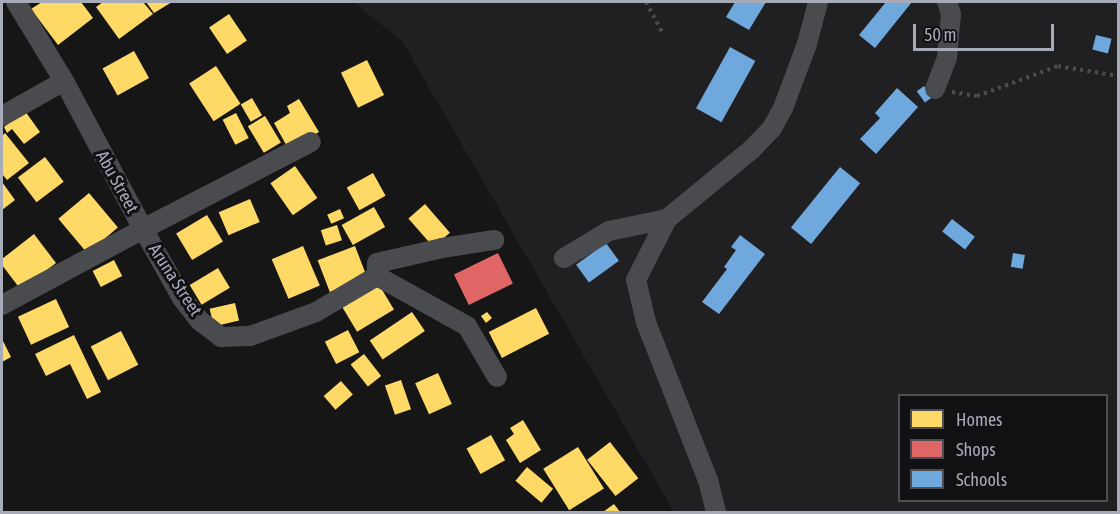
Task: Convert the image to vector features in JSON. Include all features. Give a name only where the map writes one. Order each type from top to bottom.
[{"type":"street","name":"Abu Street","points":[[16,2],[64,81],[143,229],[310,142]]},
{"type":"street","points":[[716,513],[709,483],[646,322],[636,280],[667,219],[751,150],[772,128],[783,108],[807,45],[818,2]]},
{"type":"street","points":[[934,89],[947,57],[951,14],[947,2]]},
{"type":"street","points":[[2,116],[64,81]]},
{"type":"street","points":[[564,258],[609,231],[667,219]]},
{"type":"street","name":"Aruna Street","points":[[2,305],[143,229],[182,298],[199,320],[221,337],[250,336],[316,312],[377,269],[442,248],[494,240]]},
{"type":"street","points":[[377,269],[467,326],[497,377]]},
{"type":"path","points":[[646,2],[663,34]]},
{"type":"path","points":[[934,89],[977,96],[1058,66],[1119,76]]},
{"type":"shaded area","points":[[353,2],[1118,2],[1118,512],[674,512],[402,41]]},
{"type":"building: Homes","points":[[42,2],[81,2],[93,18],[58,45],[31,9]]},
{"type":"building: Homes","points":[[103,2],[143,2],[153,14],[119,39],[96,7]]},
{"type":"building: Homes","points":[[146,2],[172,2],[154,13]]},
{"type":"building: Homes","points":[[229,14],[247,41],[227,54],[209,27]]},
{"type":"building: Homes","points":[[134,51],[149,78],[118,96],[103,68]]},
{"type":"building: Homes","points":[[367,60],[384,95],[358,108],[341,73]]},
{"type":"building: Homes","points":[[216,66],[241,104],[214,121],[189,83]]},
{"type":"building: Homes","points":[[252,98],[262,115],[251,122],[241,104]]},
{"type":"building: Homes","points":[[299,99],[319,132],[289,150],[274,123],[290,113],[287,106]]},
{"type":"building: Homes","points":[[25,111],[40,132],[24,144],[12,129],[7,133],[4,127]]},
{"type":"building: Homes","points":[[236,113],[249,138],[235,145],[223,120]]},
{"type":"building: Homes","points":[[265,116],[281,143],[264,153],[248,126]]},
{"type":"building: Homes","points":[[5,133],[29,163],[7,180],[2,174],[2,136]]},
{"type":"building: Homes","points":[[45,157],[64,182],[37,202],[18,177]]},
{"type":"building: Homes","points":[[295,166],[317,198],[293,215],[270,183]]},
{"type":"building: Homes","points":[[373,173],[386,196],[359,210],[347,188]]},
{"type":"building: Homes","points":[[2,182],[15,200],[2,210]]},
{"type":"building: Homes","points":[[89,193],[118,227],[87,253],[58,219]]},
{"type":"building: Homes","points":[[250,199],[260,222],[228,235],[219,212]]},
{"type":"building: Homes","points":[[425,204],[450,233],[433,247],[408,218]]},
{"type":"building: Homes","points":[[374,207],[385,227],[353,245],[342,225]]},
{"type":"building: Homes","points":[[340,209],[344,218],[331,224],[327,215]]},
{"type":"building: Homes","points":[[207,215],[223,242],[192,260],[176,234]]},
{"type":"building: Homes","points":[[337,225],[342,240],[326,245],[321,230]]},
{"type":"building: Homes","points":[[34,234],[56,263],[21,290],[2,265],[2,259]]},
{"type":"building: Homes","points":[[303,246],[320,286],[289,299],[272,259]]},
{"type":"building: Homes","points":[[355,246],[367,278],[330,292],[318,260]]},
{"type":"building: Homes","points":[[114,260],[122,276],[101,287],[93,271]]},
{"type":"building: Homes","points":[[218,268],[230,288],[202,305],[190,285]]},
{"type":"building: Homes","points":[[378,283],[394,310],[357,332],[341,305]]},
{"type":"building: Homes","points":[[56,299],[69,327],[31,345],[18,317]]},
{"type":"building: Homes","points":[[235,303],[239,321],[214,326],[210,309]]},
{"type":"building: Homes","points":[[536,308],[549,334],[502,358],[489,332]]},
{"type":"building: Homes","points":[[412,312],[425,331],[383,360],[370,341]]},
{"type":"building: Homes","points":[[487,312],[492,318],[486,323],[481,316]]},
{"type":"building: Homes","points":[[348,330],[359,352],[336,364],[325,342]]},
{"type":"building: Homes","points":[[121,331],[138,365],[108,380],[91,346]]},
{"type":"building: Homes","points":[[74,335],[101,392],[87,399],[70,364],[46,376],[35,354]]},
{"type":"building: Homes","points":[[2,339],[11,357],[2,362]]},
{"type":"building: Homes","points":[[364,354],[381,376],[368,387],[351,364]]},
{"type":"building: Homes","points":[[438,373],[452,404],[429,414],[415,383]]},
{"type":"building: Homes","points":[[401,380],[411,409],[395,415],[385,386]]},
{"type":"building: Homes","points":[[341,381],[353,395],[335,410],[324,396]]},
{"type":"building: Homes","points":[[523,420],[541,450],[520,463],[506,440],[514,434],[510,428]]},
{"type":"building: Homes","points":[[491,435],[505,460],[481,474],[467,449]]},
{"type":"building: Homes","points":[[610,442],[638,478],[615,496],[587,460]]},
{"type":"building: Homes","points":[[578,447],[604,489],[569,510],[543,469]]},
{"type":"building: Homes","points":[[527,467],[553,489],[541,503],[515,481]]},
{"type":"building: Homes","points":[[614,504],[620,512],[603,512]]},
{"type":"building: Shops","points":[[498,253],[513,284],[469,305],[454,274]]},
{"type":"building: Schools","points":[[735,2],[766,2],[749,30],[726,17]]},
{"type":"building: Schools","points":[[886,2],[912,2],[875,48],[859,35]]},
{"type":"building: Schools","points":[[1096,35],[1112,39],[1108,53],[1092,50]]},
{"type":"building: Schools","points":[[730,47],[755,61],[721,122],[696,108]]},
{"type":"building: Schools","points":[[924,86],[932,97],[925,103],[917,91]]},
{"type":"building: Schools","points":[[897,88],[918,107],[876,154],[860,139],[880,118],[875,113]]},
{"type":"building: Schools","points":[[840,167],[860,183],[811,244],[791,228]]},
{"type":"building: Schools","points":[[952,219],[975,237],[965,249],[942,232]]},
{"type":"building: Schools","points":[[740,235],[765,254],[719,314],[702,302],[727,269],[724,267],[736,250],[731,247]]},
{"type":"building: Schools","points":[[606,243],[619,261],[589,283],[576,265]]},
{"type":"building: Schools","points":[[1013,253],[1025,255],[1023,269],[1011,267]]}]
